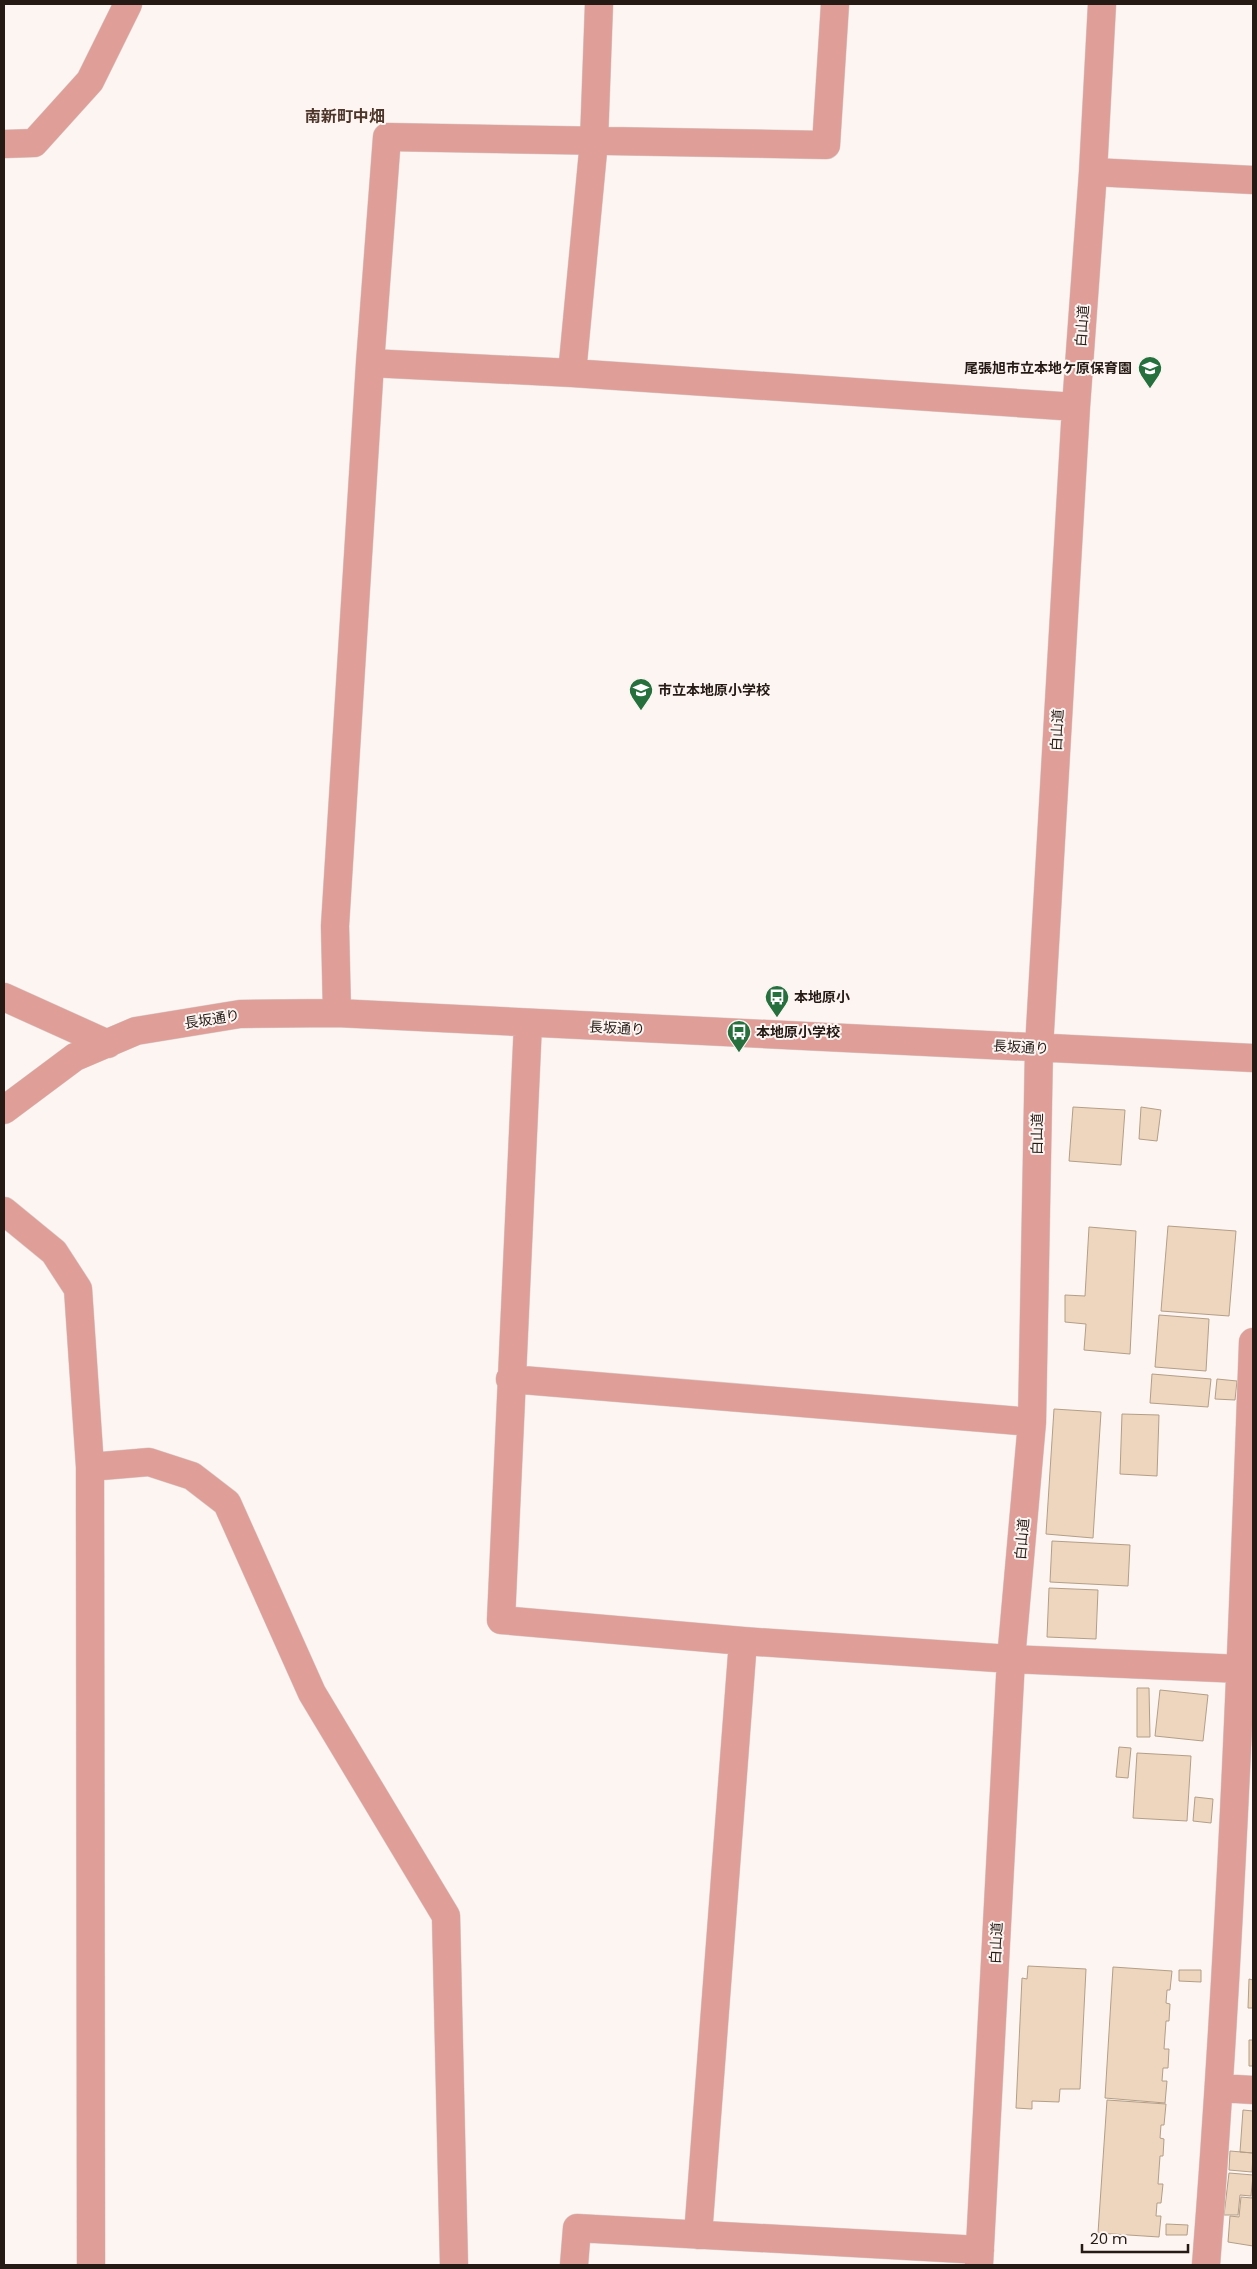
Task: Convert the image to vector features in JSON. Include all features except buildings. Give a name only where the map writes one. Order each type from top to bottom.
[{"type":"street","points":[[4,144],[34,144],[84,88],[90,81],[128,4]]},
{"type":"street","points":[[572,373],[594,141],[600,4]]},
{"type":"street","points":[[337,1013],[335,926],[370,363],[387,137],[826,145],[835,4]]},
{"type":"street","name":"白山道","points":[[982,2261],[1011,1659],[1032,1422],[1039,1048],[1076,407],[1093,172],[1102,4]]},
{"type":"street","points":[[1093,172],[1253,180]]},
{"type":"street","points":[[370,363],[572,373],[1076,407]]},
{"type":"street","points":[[4,997],[108,1044]]},
{"type":"street","name":"長坂通り","points":[[4,1110],[75,1057],[136,1031],[240,1014],[337,1013],[1253,1058]]},
{"type":"street","points":[[528,1023],[510,1379],[501,1620],[1011,1659],[1241,1669]]},
{"type":"street","points":[[4,1211],[54,1252],[78,1289],[90,1467],[91,2265]]},
{"type":"street","points":[[1206,2265],[1220,2088],[1241,1669],[1253,1342]]},
{"type":"street","points":[[510,1379],[1032,1422]]},
{"type":"street","points":[[90,1467],[149,1462],[192,1476],[227,1503],[312,1693],[446,1916],[454,2265]]},
{"type":"street","points":[[698,2235],[743,1640]]},
{"type":"street","points":[[1220,2088],[1253,2090]]},
{"type":"street","points":[[574,2265],[577,2228],[698,2235],[982,2261]]},
{"type":"place","name":"尾張旭市立本地ケ原保育園","points":[[1150,389]]},
{"type":"place","name":"市立本地原小学校","points":[[641,711]]},
{"type":"place","name":"本地原小","points":[[777,1018]]},
{"type":"place","name":"本地原小学校","points":[[739,1053]]},
{"type":"district","name":"南新町中畑","points":[[345,116]]}]
